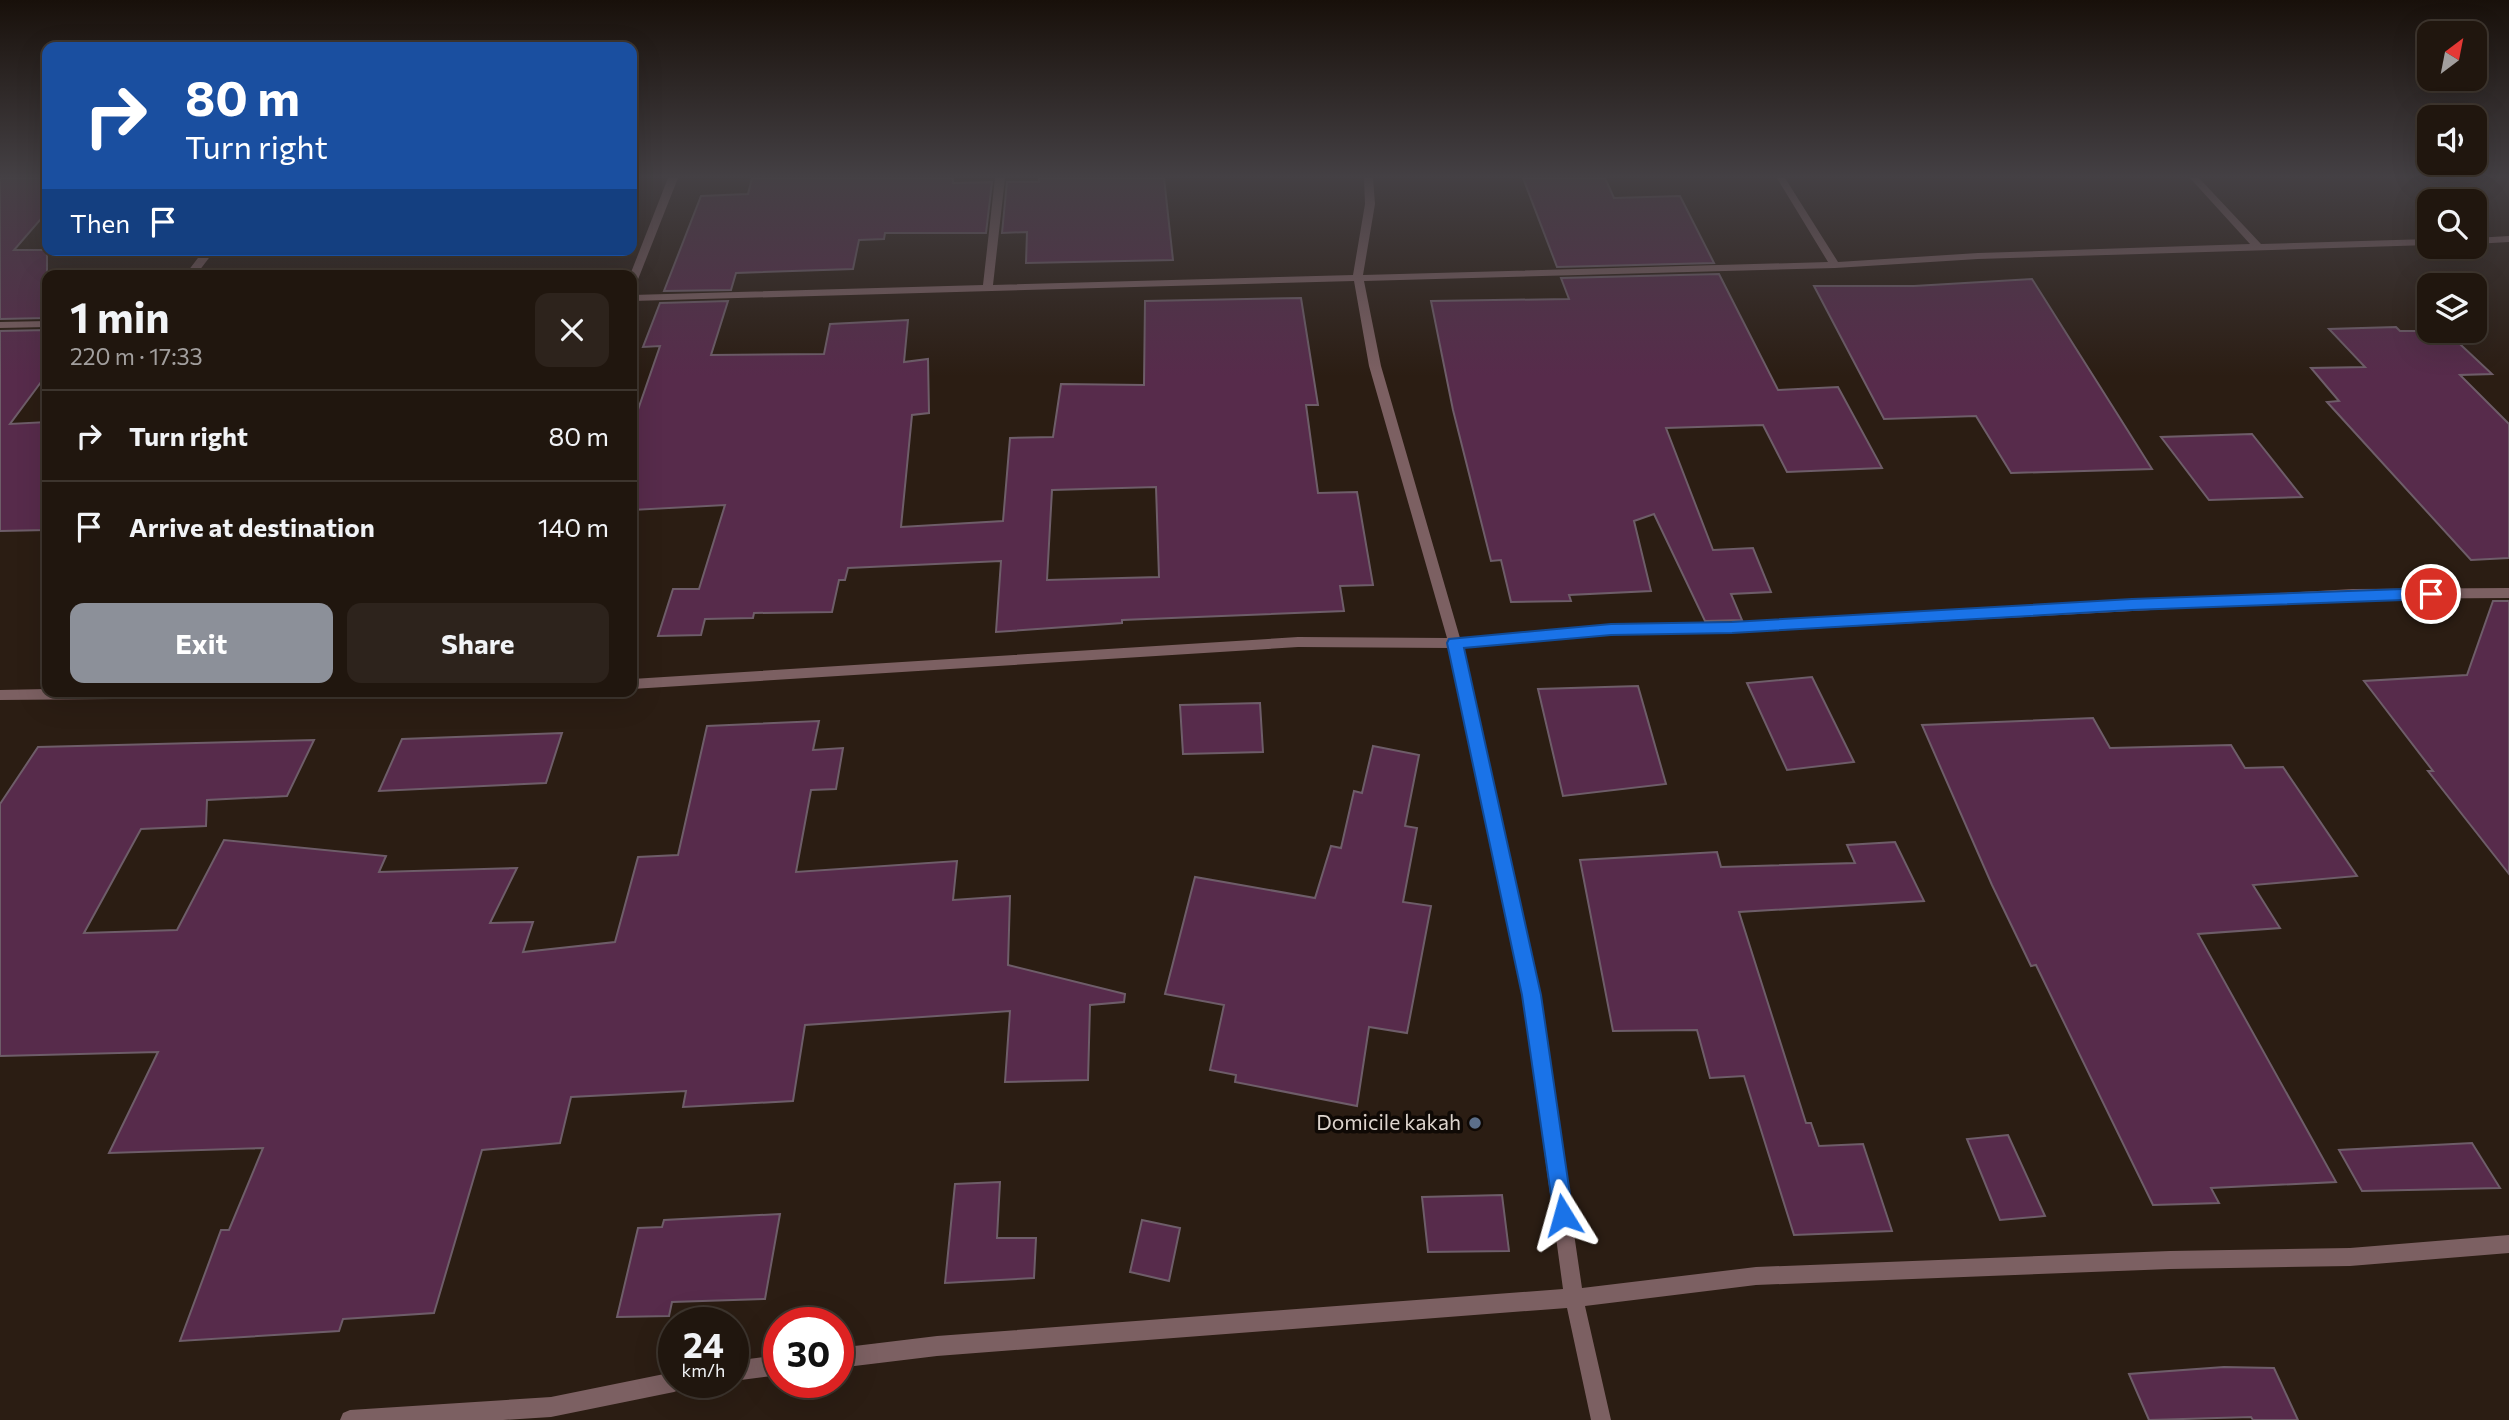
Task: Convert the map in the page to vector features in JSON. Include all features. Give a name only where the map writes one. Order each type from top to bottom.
[{"type":"street","points":[[637,270],[647,244]]},
{"type":"street","points":[[988,286],[993,244]]},
{"type":"street","points":[[1363,244],[1358,276],[1375,366],[1455,643],[1531,995],[1574,1298],[1601,1420]]},
{"type":"street","points":[[1823,244],[1835,265]]},
{"type":"street","points":[[2256,244],[2259,248]]},
{"type":"street","points":[[637,298],[988,286],[1835,265],[1978,256],[2365,244]]},
{"type":"street","points":[[194,270],[205,256]]},
{"type":"street","points":[[0,325],[42,324]]},
{"type":"street","points":[[637,684],[1298,642],[1455,643],[1611,629],[1732,628],[2132,604],[2353,594],[2509,593]]},
{"type":"street","points":[[0,695],[42,695]]},
{"type":"street","points":[[854,1356],[937,1346],[1574,1298],[1756,1276],[2170,1260],[2350,1257],[2509,1244]]},
{"type":"street","points":[[350,1420],[551,1407],[658,1385]]},
{"type":"building","points":[[0,244],[19,244],[14,250],[42,250],[42,256],[47,256],[47,270],[42,270],[42,318],[0,319]]},
{"type":"building","points":[[682,244],[858,244],[853,269],[736,273],[731,290],[664,291]]},
{"type":"building","points":[[1027,244],[1171,244],[1173,260],[1026,263]]},
{"type":"building","points":[[1548,244],[1704,244],[1714,263],[1557,267]]},
{"type":"building","points":[[1719,274],[1778,390],[1838,387],[1882,468],[1787,472],[1763,425],[1666,428],[1713,550],[1753,548],[1771,592],[1731,594],[1742,620],[1705,621],[1654,514],[1634,521],[1651,591],[1569,595],[1571,601],[1511,602],[1501,560],[1491,561],[1453,410],[1431,301],[1569,299],[1561,278]]},
{"type":"building","points":[[2032,279],[2152,469],[2011,473],[1976,416],[1884,419],[1814,286],[1914,286]]},
{"type":"building","points":[[1301,298],[1318,405],[1306,405],[1318,493],[1357,492],[1373,585],[1340,586],[1344,611],[1122,620],[1122,623],[996,632],[1001,561],[848,568],[845,580],[839,580],[832,612],[754,613],[753,618],[705,619],[701,635],[658,636],[673,589],[699,589],[725,505],[637,510],[637,413],[660,346],[643,347],[660,303],[728,301],[711,355],[824,354],[830,324],[908,320],[904,362],[928,359],[929,413],[912,415],[901,527],[1003,521],[1010,438],[1053,437],[1061,384],[1144,385],[1145,301]],"holes":[[[1156,487],[1159,577],[1047,580],[1052,490]]]},
{"type":"building","points":[[2396,327],[2400,331],[2417,331],[2417,343],[2459,343],[2492,374],[2460,375],[2509,424],[2509,558],[2471,560],[2327,402],[2339,401],[2311,368],[2365,367],[2329,329]]},
{"type":"building","points":[[42,330],[42,381],[10,424],[42,422],[42,530],[0,531],[0,331]]},
{"type":"building","points":[[2252,434],[2302,497],[2209,500],[2161,437]]},
{"type":"building","points":[[2493,601],[2509,601],[2509,874],[2428,771],[2433,771],[2364,681],[2467,675]]},
{"type":"building","points":[[1812,677],[1854,762],[1787,770],[1747,683]]},
{"type":"building","points":[[1638,686],[1666,784],[1563,796],[1538,689]]},
{"type":"building","points":[[1260,703],[1263,752],[1183,754],[1180,705]]},
{"type":"building","points":[[2093,718],[2110,748],[2231,745],[2245,768],[2283,767],[2357,876],[2253,885],[2280,928],[2198,934],[2336,1182],[2211,1188],[2219,1203],[2153,1205],[2036,965],[2031,966],[1992,885],[1922,725]]},
{"type":"building","points":[[819,721],[813,750],[843,748],[836,789],[811,790],[796,872],[957,861],[953,900],[1010,896],[1008,965],[1125,994],[1124,1002],[1090,1005],[1088,1080],[1005,1082],[1010,1011],[805,1025],[793,1101],[683,1107],[686,1091],[571,1097],[560,1143],[482,1150],[434,1313],[343,1319],[339,1331],[180,1341],[221,1230],[229,1230],[263,1148],[109,1153],[158,1052],[0,1056],[0,804],[38,747],[314,740],[287,796],[207,800],[206,826],[141,829],[84,933],[177,930],[224,840],[386,856],[379,872],[517,868],[490,923],[533,922],[523,952],[615,942],[638,857],[678,855],[707,726]]},
{"type":"building","points":[[562,733],[546,783],[379,791],[402,739]]},
{"type":"building","points":[[1373,746],[1419,755],[1405,826],[1417,828],[1403,902],[1431,906],[1407,1033],[1369,1027],[1357,1106],[1235,1082],[1236,1075],[1210,1070],[1224,1005],[1165,994],[1195,877],[1315,898],[1331,846],[1341,848],[1354,791],[1362,793]]},
{"type":"building","points":[[1895,842],[1924,901],[1739,912],[1806,1123],[1811,1123],[1819,1146],[1863,1144],[1892,1231],[1794,1235],[1744,1076],[1710,1078],[1697,1030],[1613,1031],[1580,860],[1717,852],[1721,867],[1855,863],[1847,845]]},
{"type":"building","points":[[2008,1135],[2045,1216],[2000,1220],[1967,1139]]},
{"type":"building","points":[[2472,1143],[2500,1188],[2362,1191],[2339,1150]]},
{"type":"building","points":[[1000,1182],[997,1238],[1036,1238],[1034,1278],[945,1283],[955,1184]]},
{"type":"building","points":[[1502,1195],[1509,1251],[1428,1252],[1422,1197]]},
{"type":"building","points":[[780,1214],[765,1299],[672,1302],[671,1307],[658,1307],[658,1316],[617,1317],[638,1228],[662,1227],[664,1220]]},
{"type":"building","points":[[1142,1220],[1180,1228],[1169,1281],[1130,1272]]},
{"type":"building","points":[[2224,1367],[2274,1368],[2298,1420],[2253,1420],[2251,1417],[2149,1420],[2129,1374]]},
{"type":"place","name":"Domicile kakah","points":[[1475,1123]]},
{"type":"route","points":[[1563,1215],[1531,995],[1455,643],[1611,629],[1732,628],[2132,604],[2353,594],[2431,594]]}]
